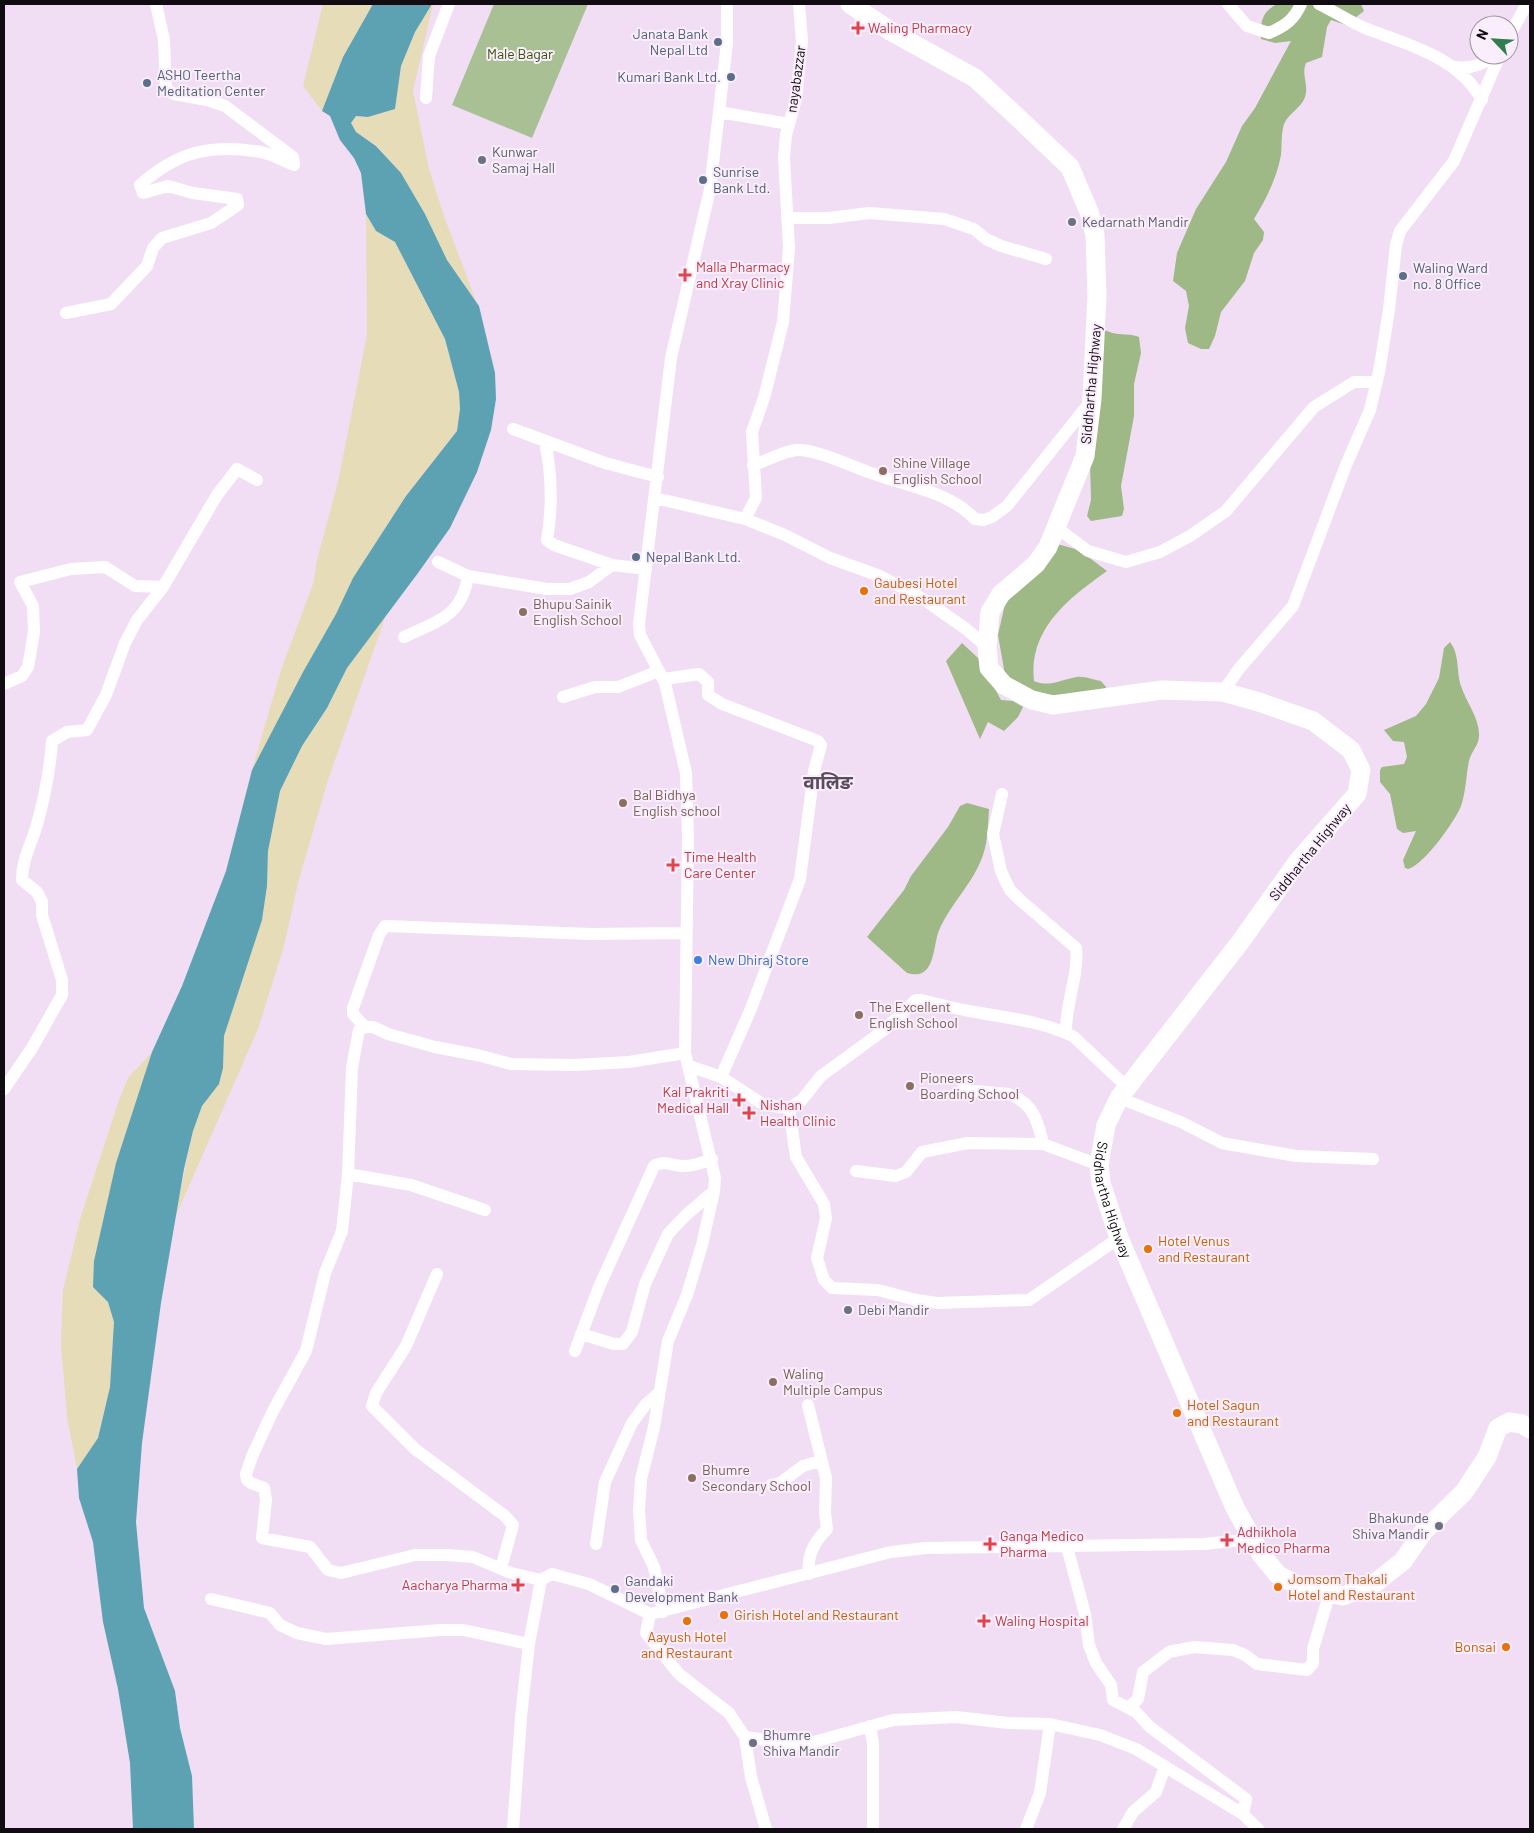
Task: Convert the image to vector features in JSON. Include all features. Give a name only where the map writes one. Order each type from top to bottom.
[{"type":"highway","name":"Siddhartha Highway","points":[[850,4],[892,32],[975,78],[1070,167],[1083,197],[1095,235],[1097,296],[1092,399],[1085,456],[1048,547],[1036,564],[1001,594],[990,612],[987,648],[989,668],[1004,685],[1032,700],[1053,705],[1162,690],[1223,692],[1259,702],[1313,722],[1351,750],[1361,770],[1357,794],[1298,861],[1242,941],[1123,1093],[1106,1125],[1099,1165],[1101,1184],[1119,1238],[1235,1508],[1262,1554],[1278,1575],[1291,1584],[1329,1595],[1343,1596],[1374,1584],[1403,1561],[1424,1532],[1464,1492],[1487,1457],[1498,1428],[1509,1422],[1522,1424],[1530,1429]]},
{"type":"street","points":[[66,313],[111,304],[146,266],[153,248],[162,238],[211,223],[238,205],[236,199],[193,193],[168,186],[143,193],[140,185],[155,171],[192,152],[210,150],[263,152],[294,166],[293,157],[225,106],[207,100],[174,94],[166,89],[164,40],[156,4]]},
{"type":"street","points":[[426,98],[429,56],[449,4]]},
{"type":"street","points":[[727,4],[727,43],[710,190],[671,358],[639,630],[661,675],[672,703],[686,773],[685,1053],[712,1159],[715,1178],[714,1191],[687,1295],[670,1335],[641,1479],[639,1511],[641,1540],[654,1568],[657,1613],[646,1633],[679,1674],[729,1713],[745,1737],[752,1777],[766,1829]]},
{"type":"street","name":"nayabazzar","points":[[745,519],[756,498],[752,432],[764,398],[783,322],[789,248],[789,218],[784,157],[789,124],[796,99],[802,41],[799,4]]},
{"type":"street","points":[[1228,4],[1247,26],[1269,33],[1284,26],[1296,17],[1301,4]]},
{"type":"street","points":[[1319,4],[1368,30],[1416,46],[1451,66],[1468,80],[1482,100]]},
{"type":"street","points":[[1519,18],[1527,4]]},
{"type":"street","points":[[1451,66],[1472,67],[1477,65]]},
{"type":"street","points":[[1223,692],[1238,670],[1293,606],[1346,465],[1370,410],[1377,382],[1389,310],[1396,245],[1400,231],[1454,161],[1496,65]]},
{"type":"street","points":[[719,112],[789,124]]},
{"type":"street","points":[[789,218],[829,218],[870,213],[944,220],[974,229],[986,239],[1001,246],[1046,259]]},
{"type":"street","points":[[1056,527],[1088,552],[1126,562],[1160,552],[1190,536],[1226,512],[1314,406],[1354,382],[1377,382]]},
{"type":"street","points":[[753,465],[797,450],[834,459],[920,488],[966,509],[975,519],[984,520],[1007,506],[1092,399]]},
{"type":"street","points":[[513,429],[605,464],[658,477]]},
{"type":"street","points":[[545,441],[552,478],[551,517],[548,540],[554,545],[612,565],[646,569]]},
{"type":"street","points":[[4,1089],[32,1048],[62,995],[62,980],[42,915],[42,902],[37,892],[22,880],[22,865],[35,829],[50,775],[52,741],[67,732],[87,730],[106,695],[125,643],[137,620],[162,587],[217,495],[237,469],[257,480]]},
{"type":"street","points":[[655,498],[745,519],[784,535],[830,558],[880,576],[925,600],[966,629],[987,648]]},
{"type":"street","points":[[438,562],[468,576],[536,588],[570,589],[588,582],[612,565]]},
{"type":"street","points":[[4,684],[22,676],[28,667],[34,632],[33,606],[20,582],[72,568],[105,567],[135,586],[162,587]]},
{"type":"street","points":[[404,637],[457,609],[466,592],[468,576]]},
{"type":"street","points":[[563,698],[595,687],[618,687],[661,675],[699,674],[708,682],[708,695],[722,704],[818,741],[821,745],[814,771],[800,879],[750,1011],[720,1077]]},
{"type":"street","points":[[1002,794],[993,834],[1003,876],[1010,890],[1020,900],[1076,948],[1076,971],[1067,1004],[1066,1033]]},
{"type":"street","points":[[685,1053],[629,1062],[574,1065],[510,1064],[477,1055],[435,1048],[365,1026],[353,1014],[353,1008],[379,935],[385,926],[591,934],[686,933]]},
{"type":"street","points":[[689,1066],[720,1077],[764,1105],[789,1108],[801,1101],[821,1076],[884,1030],[916,1000],[1047,1025],[1066,1033],[1074,1037],[1123,1093],[1222,1143],[1296,1156],[1373,1159]]},
{"type":"street","points":[[365,1026],[359,1030],[356,1036],[352,1068],[348,1174],[342,1231],[325,1273],[306,1352],[274,1410],[253,1454],[246,1474],[247,1480],[264,1488],[266,1500],[262,1538],[310,1547],[328,1570],[341,1573],[415,1555],[473,1557],[511,1573],[541,1580],[552,1574],[573,1579],[657,1613],[891,1552],[926,1548],[1204,1544],[1253,1539]]},
{"type":"street","points":[[962,1090],[1016,1096],[1034,1111],[1043,1144]]},
{"type":"street","points":[[789,1108],[796,1158],[824,1204],[826,1218],[817,1258],[824,1280],[832,1288],[878,1290],[916,1300],[937,1303],[1029,1300],[1119,1238]]},
{"type":"street","points":[[856,1171],[896,1176],[906,1172],[922,1152],[968,1143],[1043,1144],[1099,1165]]},
{"type":"street","points":[[575,1351],[599,1287],[654,1166],[662,1163],[681,1166],[697,1165],[712,1159]]},
{"type":"street","points":[[348,1174],[411,1185],[485,1210]]},
{"type":"street","points":[[581,1334],[614,1344],[623,1344],[632,1332],[645,1284],[668,1234],[676,1224],[714,1191]]},
{"type":"street","points":[[437,1274],[406,1346],[376,1393],[372,1406],[415,1449],[505,1516],[513,1525],[501,1568]]},
{"type":"street","points":[[596,1544],[605,1482],[632,1422],[646,1404],[659,1394]]},
{"type":"street","points":[[808,1405],[820,1461],[826,1478],[825,1512],[827,1529],[817,1539],[810,1554],[809,1574]]},
{"type":"street","points":[[771,1485],[780,1483],[803,1466],[820,1461]]},
{"type":"street","points":[[1067,1547],[1085,1614],[1089,1645],[1096,1663],[1111,1685],[1113,1700],[1128,1708],[1246,1799],[1243,1814]]},
{"type":"street","points":[[513,1829],[521,1717],[529,1644],[541,1580]]},
{"type":"street","points":[[1128,1708],[1138,1699],[1143,1672],[1169,1652],[1184,1648],[1233,1650],[1245,1654],[1257,1664],[1307,1670],[1312,1664],[1313,1650],[1329,1595]]},
{"type":"street","points":[[211,1599],[270,1613],[280,1625],[297,1633],[326,1639],[463,1630],[529,1644]]},
{"type":"street","points":[[745,1737],[803,1744],[893,1720],[956,1717],[1008,1723],[1050,1724],[1100,1735],[1136,1749],[1243,1814],[1258,1829]]},
{"type":"street","points":[[1026,1829],[1040,1793],[1050,1724]]},
{"type":"street","points":[[870,1726],[873,1744],[873,1829]]},
{"type":"street","points":[[1123,1829],[1133,1812],[1156,1792],[1166,1766]]},
{"type":"green space","name":"Male Bagar","points":[[494,4],[588,4],[532,138],[452,105]]},
{"type":"green space","points":[[1277,4],[1361,4],[1364,11],[1346,25],[1331,20],[1327,27],[1322,57],[1306,63],[1304,72],[1305,97],[1284,124],[1281,155],[1277,172],[1267,196],[1254,219],[1264,232],[1263,240],[1254,253],[1245,281],[1221,312],[1215,336],[1209,349],[1201,349],[1188,343],[1185,328],[1189,306],[1186,291],[1173,281],[1177,253],[1196,209],[1226,162],[1242,126],[1255,108],[1291,41],[1275,43],[1261,39],[1263,18],[1268,10]]},
{"type":"green space","points":[[1103,330],[1115,334],[1139,337],[1141,353],[1134,384],[1134,416],[1121,486],[1124,509],[1122,516],[1091,521],[1087,516],[1091,500],[1090,462],[1099,416]]},
{"type":"green space","points":[[1057,544],[1079,550],[1107,571],[1066,604],[1044,630],[1034,662],[1034,681],[1045,684],[1077,677],[1086,678],[1101,681],[1106,687],[1106,695],[1044,700],[1005,675],[998,635],[1005,604]]},
{"type":"green space","points":[[1450,642],[1457,658],[1463,692],[1477,723],[1479,739],[1469,761],[1464,795],[1458,813],[1422,860],[1408,869],[1405,868],[1403,860],[1416,831],[1403,833],[1397,829],[1390,794],[1380,782],[1380,770],[1382,767],[1404,764],[1407,757],[1404,742],[1393,741],[1384,730],[1416,716],[1426,704],[1439,678],[1444,648]]},
{"type":"green space","points":[[962,643],[978,658],[1001,700],[1013,701],[1023,707],[1018,717],[1004,731],[988,722],[980,739],[946,661]]},
{"type":"green space","points":[[967,803],[989,809],[985,850],[974,874],[940,928],[929,967],[924,972],[917,974],[907,973],[867,937],[904,890],[911,876],[948,827],[960,806]]},
{"type":"sand","points":[[323,4],[373,4],[343,57],[322,111],[303,86]]},
{"type":"sand","points":[[432,4],[413,91],[429,169],[444,216],[476,301],[447,260],[425,214],[401,173],[377,146],[356,132],[351,123],[356,116],[368,117],[395,109],[401,66],[415,32]]},
{"type":"sand","points":[[366,214],[376,231],[395,242],[445,339],[459,392],[460,409],[457,431],[406,496],[353,578],[336,614],[303,672],[252,770],[281,670],[313,584],[317,560],[338,482],[367,335]]},
{"type":"sand","points":[[386,615],[328,780],[298,883],[284,946],[258,1029],[175,1218],[193,1131],[202,1106],[219,1084],[223,1068],[224,1036],[262,920],[267,886],[268,851],[280,791],[302,746],[327,708],[347,668]]},
{"type":"sand","points":[[152,1052],[116,1163],[93,1287],[108,1301],[114,1322],[110,1387],[98,1438],[77,1469],[67,1417],[61,1344],[63,1290],[81,1216],[118,1103],[128,1078]]},
{"type":"water","points":[[373,4],[432,4],[415,32],[401,66],[395,109],[368,117],[356,116],[351,123],[356,132],[376,146],[401,173],[425,214],[447,260],[479,306],[495,373],[496,399],[491,430],[477,472],[450,528],[347,668],[327,708],[302,746],[280,791],[268,851],[267,886],[262,920],[224,1036],[223,1068],[219,1084],[202,1106],[193,1131],[184,1169],[161,1303],[142,1443],[136,1522],[144,1608],[175,1691],[180,1728],[192,1776],[194,1829],[133,1829],[130,1763],[118,1689],[103,1622],[93,1542],[79,1498],[77,1469],[98,1438],[110,1387],[114,1322],[108,1302],[93,1287],[94,1261],[116,1163],[152,1052],[182,986],[226,871],[252,770],[303,672],[336,614],[353,578],[406,496],[457,431],[460,409],[459,392],[445,339],[395,242],[376,231],[366,214],[361,173],[354,158],[340,140],[330,116],[322,111],[343,57]]},
{"type":"place","name":"Waling Pharmacy","points":[[858,28]]},
{"type":"place","name":"Janata Bank Nepal Ltd","points":[[718,42]]},
{"type":"place","name":"Kumari Bank Ltd.","points":[[731,77]]},
{"type":"place","name":"ASHO Teertha Meditation Center","points":[[147,83]]},
{"type":"place","name":"Kunwar Samaj Hall","points":[[482,160]]},
{"type":"place","name":"Sunrise Bank Ltd.","points":[[703,180]]},
{"type":"place","name":"Kedarnath Mandir","points":[[1072,222]]},
{"type":"place","name":"Malla Pharmacy and Xray Clinic","points":[[685,275]]},
{"type":"place","name":"Waling Ward no. 8 Office","points":[[1403,276]]},
{"type":"place","name":"Shine Village English School","points":[[883,471]]},
{"type":"place","name":"Nepal Bank Ltd.","points":[[636,557]]},
{"type":"place","name":"Gaubesi Hotel and Restaurant","points":[[864,591]]},
{"type":"place","name":"Bhupu Sainik English School","points":[[523,612]]},
{"type":"place","name":"Bal Bidhya English school","points":[[623,803]]},
{"type":"place","name":"Time Health Care Center","points":[[673,865]]},
{"type":"place","name":"New Dhiraj Store","points":[[698,960]]},
{"type":"place","name":"The Excellent English School","points":[[859,1015]]},
{"type":"place","name":"Pioneers Boarding School","points":[[910,1086]]},
{"type":"place","name":"Kal Prakriti Medical Hall","points":[[739,1100]]},
{"type":"place","name":"Nishan Health Clinic","points":[[749,1113]]},
{"type":"place","name":"Hotel Venus and Restaurant","points":[[1148,1249]]},
{"type":"place","name":"Debi Mandir","points":[[848,1310]]},
{"type":"place","name":"Waling Multiple Campus","points":[[773,1382]]},
{"type":"place","name":"Hotel Sagun and Restaurant","points":[[1177,1413]]},
{"type":"place","name":"Bhumre Secondary School","points":[[692,1478]]},
{"type":"place","name":"Bhakunde Shiva Mandir","points":[[1439,1526]]},
{"type":"place","name":"Adhikhola Medico Pharma","points":[[1227,1540]]},
{"type":"place","name":"Ganga Medico Pharma","points":[[990,1544]]},
{"type":"place","name":"Aacharya Pharma","points":[[518,1585]]},
{"type":"place","name":"Jomsom Thakali Hotel and Restaurant","points":[[1278,1587]]},
{"type":"place","name":"Gandaki Development Bank","points":[[615,1589]]},
{"type":"place","name":"Girish Hotel and Restaurant","points":[[724,1615]]},
{"type":"place","name":"Aayush Hotel and Restaurant","points":[[687,1621]]},
{"type":"place","name":"Waling Hospital","points":[[984,1621]]},
{"type":"place","name":"Bonsai","points":[[1506,1647]]},
{"type":"place","name":"Bhumre Shiva Mandir","points":[[753,1743]]},
{"type":"district","name":"वालिङ","points":[[828,782]]}]
